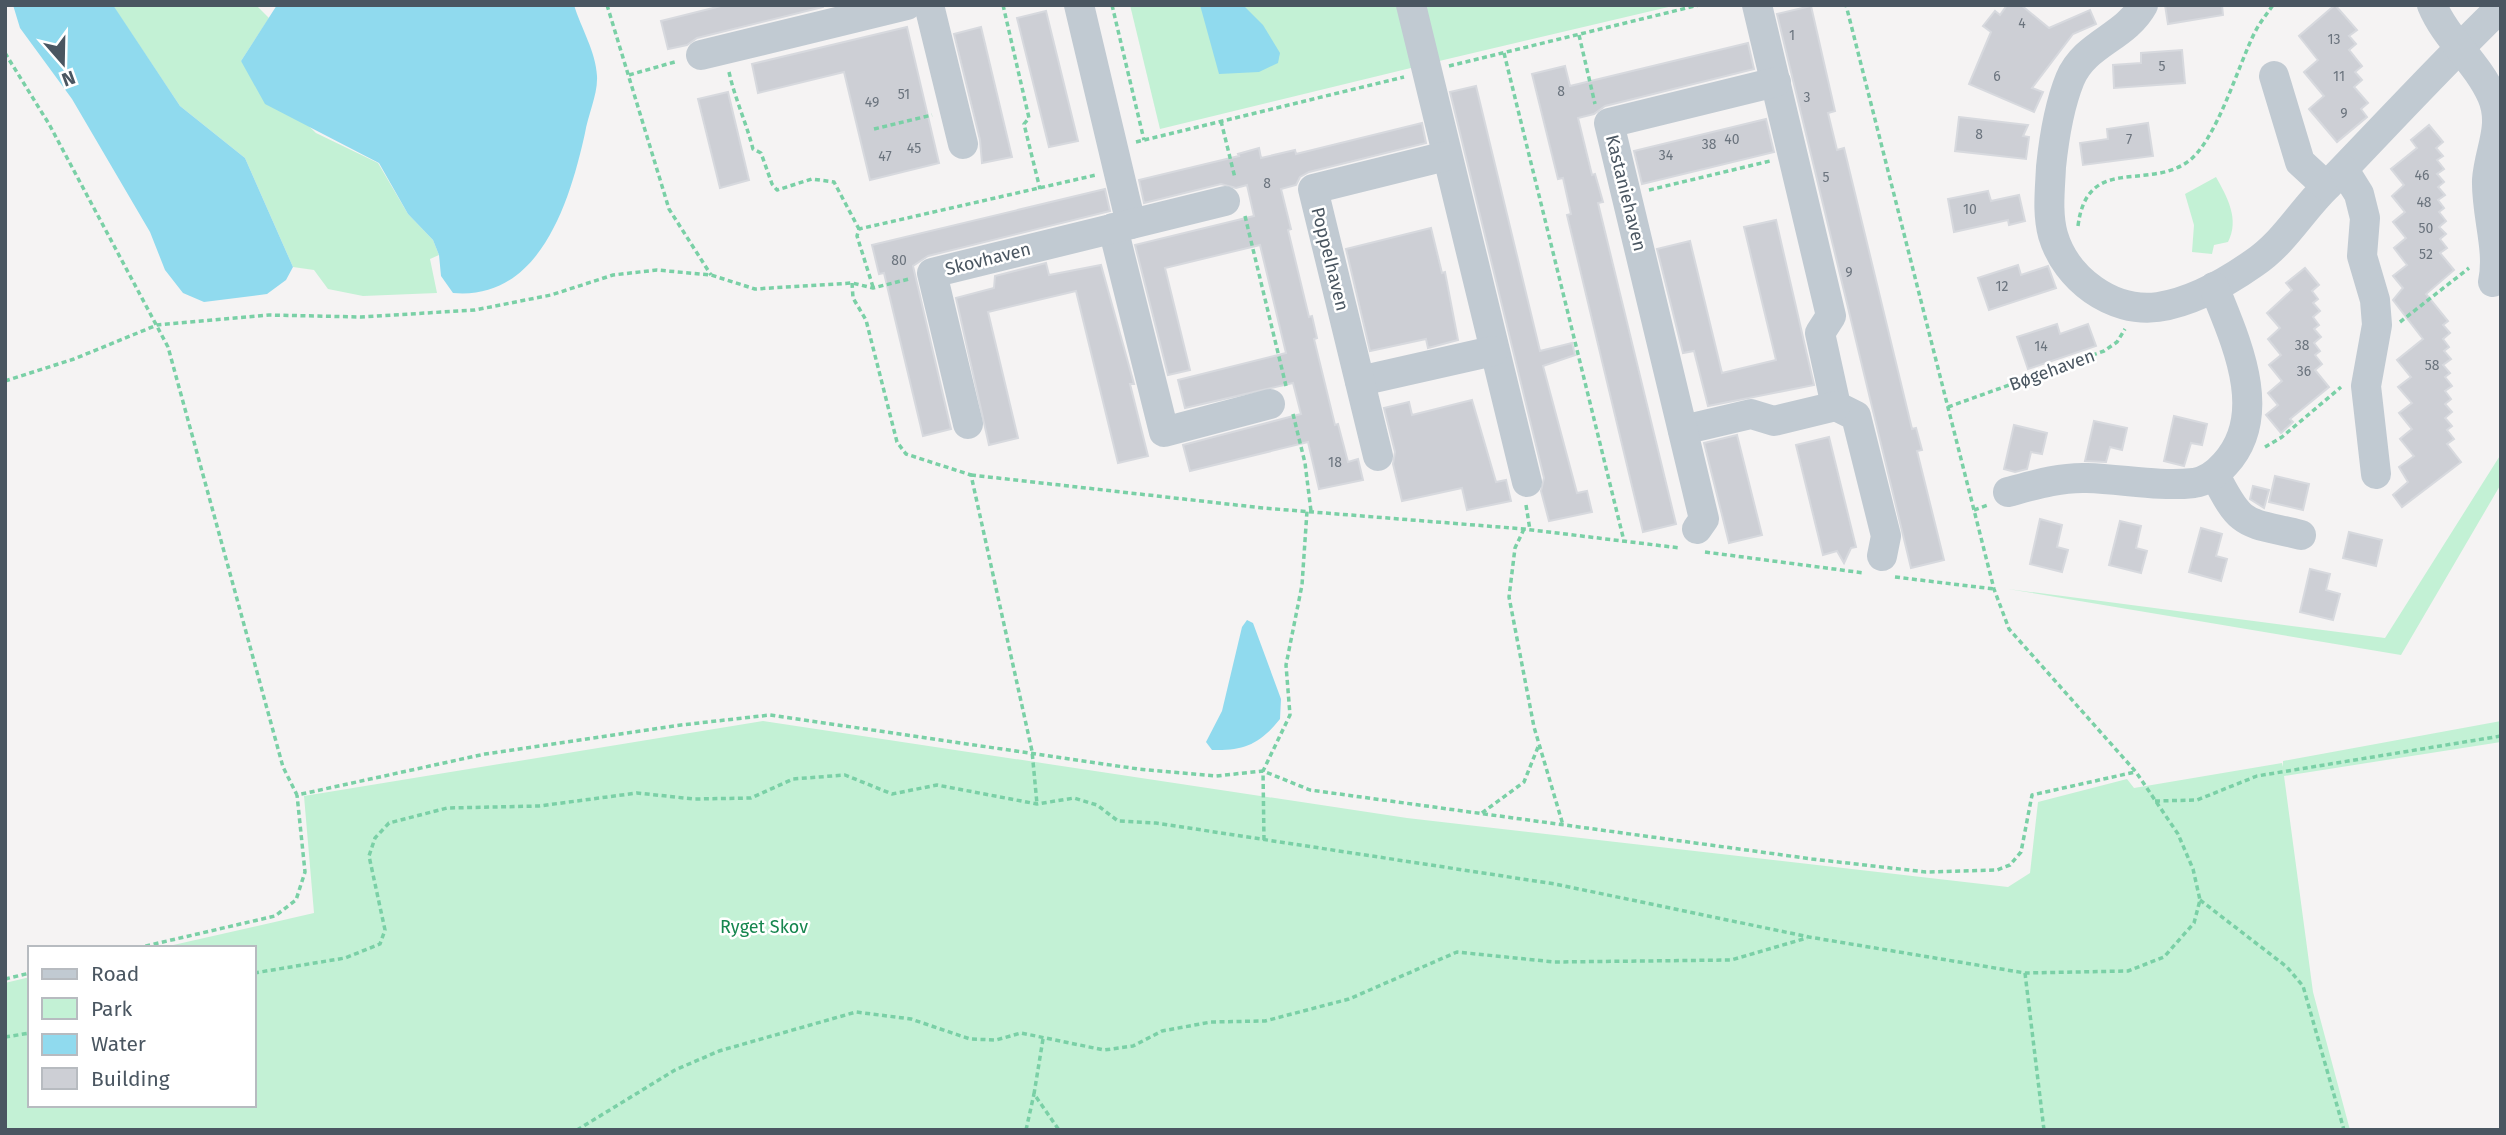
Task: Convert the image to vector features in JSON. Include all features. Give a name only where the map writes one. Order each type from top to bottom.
[{"type":"street","points":[[712,53],[849,12],[907,5]]},
{"type":"street","points":[[929,5],[963,144]]},
{"type":"street","points":[[1079,5],[1118,170],[1122,226],[1164,432],[1284,404]]},
{"type":"street","points":[[1411,5],[1527,482]]},
{"type":"street","points":[[1757,5],[1831,316],[1820,333],[1836,406]]},
{"type":"street","points":[[2143,5],[2121,32],[2097,45],[2082,58],[2070,78],[2054,138],[2049,203],[2053,235],[2065,262],[2084,284],[2105,298],[2132,306],[2157,307],[2214,287],[2256,262],[2284,239],[2335,178],[2459,47],[2501,7]]},
{"type":"street","points":[[2432,5],[2439,20],[2482,76],[2493,98],[2498,120],[2487,178],[2497,262],[2493,282]]},
{"type":"street","points":[[2274,76],[2300,162],[2335,178],[2359,194],[2365,218],[2362,256],[2375,300],[2377,325],[2366,386],[2376,474]]},
{"type":"street","name":"Kastaniehaven","points":[[1694,543],[1704,520],[1609,122],[1776,82]]},
{"type":"street","name":"Poppelhaven","points":[[1378,456],[1313,189],[1446,156]]},
{"type":"street","name":"Skovhaven","points":[[968,424],[932,273],[1235,200]]},
{"type":"street","points":[[2008,492],[2053,480],[2085,478],[2157,484],[2197,482],[2215,475],[2236,452],[2246,423],[2247,390],[2236,342],[2214,287]]},
{"type":"street","points":[[1360,381],[1493,351]]},
{"type":"street","points":[[1683,430],[1751,414],[1774,421],[1836,406],[1856,416],[1886,536],[1883,569]]},
{"type":"street","points":[[2215,475],[2232,509],[2245,521],[2301,535]]},
{"type":"path","points":[[607,5],[669,208],[711,275]]},
{"type":"path","points":[[1003,5],[1029,118],[1024,124],[1040,188]]},
{"type":"path","points":[[1112,5],[1144,140]]},
{"type":"path","points":[[256,972],[345,958],[380,944],[385,930],[369,856],[375,838],[389,823],[447,808],[539,806],[637,793],[694,799],[751,798],[793,779],[845,775],[892,794],[937,785],[1037,804],[1074,798],[1097,805],[1118,821],[1156,823],[1555,884],[1809,937],[2025,973],[2128,971],[2164,957],[2194,923],[2200,900],[2193,869],[2178,834],[2136,772],[2009,629],[1994,589],[1846,5]]},
{"type":"path","points":[[2078,228],[2081,206],[2096,187],[2121,176],[2166,173],[2188,162],[2207,141],[2256,30],[2273,5]]},
{"type":"path","points":[[1579,35],[1597,114],[1609,122]]},
{"type":"path","points":[[5,53],[49,124],[168,347],[283,767],[298,795],[305,872],[296,900],[275,916],[146,946]]},
{"type":"path","points":[[629,75],[712,53],[743,111],[753,149],[761,153],[772,184],[777,190],[812,179],[834,182],[859,229],[857,236],[873,288]]},
{"type":"path","points":[[1504,53],[1624,541]]},
{"type":"path","points":[[874,129],[955,110]]},
{"type":"path","points":[[1221,121],[1235,200],[1284,404],[1305,463],[1309,511],[1302,585],[1286,665],[1290,715],[1263,771],[1264,840]]},
{"type":"path","points":[[1627,195],[1793,155]]},
{"type":"path","points":[[859,229],[1118,170]]},
{"type":"path","points":[[2236,452],[2248,458],[2282,437],[2372,352],[2494,248]]},
{"type":"path","points":[[5,381],[74,359],[157,325],[269,315],[361,317],[475,310],[551,295],[613,275],[657,270],[711,275],[755,289],[852,284],[873,288],[932,273]]},
{"type":"path","points":[[852,284],[853,298],[866,320],[897,442],[906,454],[971,475],[1624,541],[1694,543],[1883,569],[1994,589]]},
{"type":"path","name":"Bøgehaven","points":[[1948,407],[2104,351],[2117,342],[2125,331],[2132,306]]},
{"type":"path","points":[[971,475],[1032,751],[1037,804]]},
{"type":"path","points":[[1524,530],[1515,548],[1509,597],[1539,745],[1563,825]]},
{"type":"path","points":[[298,795],[485,754],[681,725],[770,715],[1032,751],[1139,769],[1216,776],[1263,771],[1310,790],[1926,872],[1997,870],[2010,865],[2021,852],[2032,795],[2136,772]]},
{"type":"path","points":[[2155,800],[2197,800],[2258,776],[2501,736]]},
{"type":"path","points":[[1480,814],[1524,782],[1539,745]]},
{"type":"path","points":[[2200,900],[2287,967],[2303,986],[2344,1130]]},
{"type":"path","points":[[577,1130],[675,1070],[719,1051],[770,1034],[856,1012],[911,1019],[970,1039],[996,1040],[1021,1033],[1104,1050],[1133,1046],[1162,1031],[1211,1022],[1265,1021],[1349,999],[1458,951],[1554,962],[1731,960],[1809,937]]},
{"type":"path","points":[[5,979],[28,973]]},
{"type":"path","points":[[2025,973],[2044,1130]]},
{"type":"path","points":[[5,1037],[28,1033]]},
{"type":"path","points":[[1026,1130],[1043,1038]]},
{"type":"path","points":[[1034,1094],[1059,1130]]},
{"type":"green space","points":[[256,5],[269,18],[241,61],[316,133],[378,163],[408,214],[433,240],[439,255],[430,259],[437,293],[363,296],[328,289],[314,270],[293,267],[245,158],[180,106],[113,6]]},
{"type":"green space","points":[[1130,5],[1402,5],[1415,67],[1160,129]]},
{"type":"green space","points":[[1420,5],[1677,5],[1435,62]]},
{"type":"green space","points":[[2216,177],[2231,208],[2231,233],[2228,242],[2214,245],[2212,254],[2192,252],[2194,225],[2185,194]]},
{"type":"green space","points":[[2501,454],[2501,484],[2401,655],[2008,589],[2385,638]]},
{"type":"green space","name":"Ryget Skov","points":[[763,721],[1407,818],[2008,887],[2030,873],[2038,802],[2127,779],[2134,788],[2282,763],[2283,767],[2283,761],[2501,721],[2501,742],[2284,776],[2313,992],[2350,1130],[5,1130],[5,983],[28,977],[28,1107],[256,1107],[256,946],[169,946],[314,913],[304,796]]},
{"type":"water","points":[[13,5],[113,5],[180,106],[245,158],[293,267],[286,280],[267,294],[204,302],[183,293],[165,270],[150,232],[72,99],[20,28]]},
{"type":"water","points":[[277,5],[574,5],[594,58],[596,90],[579,160],[560,216],[546,242],[529,264],[508,281],[483,291],[453,293],[441,276],[439,255],[433,240],[408,214],[379,163],[265,104],[241,61]]},
{"type":"water","points":[[1200,5],[1243,5],[1263,25],[1280,53],[1278,63],[1259,72],[1219,74]]},
{"type":"water","points":[[1247,620],[1253,623],[1281,699],[1280,719],[1265,735],[1250,744],[1233,749],[1212,750],[1206,742],[1222,711],[1242,627]]},
{"type":"building","points":[[725,5],[823,7],[697,38],[687,45],[668,49],[661,21]]},
{"type":"building","points":[[2007,5],[2021,5],[2049,28],[2090,10],[2096,24],[2073,34],[2032,88],[2043,92],[2034,112],[1969,84],[1991,32],[1983,26],[1995,11],[2000,15]]},
{"type":"building","points":[[2165,5],[2222,5],[2223,15],[2168,24]]},
{"type":"building","points":[[2335,5],[2357,30],[2349,36],[2356,44],[2349,50],[2362,66],[2355,72],[2362,80],[2354,87],[2368,103],[2361,109],[2367,117],[2337,142],[2309,109],[2324,96],[2304,72],[2318,60],[2299,36]]},
{"type":"building","points":[[1811,6],[1835,111],[1828,113],[1837,150],[1844,148],[1912,429],[1916,428],[1922,450],[1917,451],[1944,560],[1911,568],[1777,14]]},
{"type":"building","points":[[1046,11],[1078,141],[1049,147],[1017,18]]},
{"type":"building","points":[[907,27],[939,163],[870,180],[844,72],[758,93],[752,64]]},
{"type":"building","points":[[981,27],[1012,157],[982,163],[980,140],[954,34]]},
{"type":"building","points":[[1748,43],[1754,69],[1605,106],[1594,114],[1578,118],[1592,175],[1595,174],[1603,202],[1598,203],[1676,524],[1643,532],[1567,215],[1571,214],[1563,178],[1558,179],[1532,74],[1565,66],[1570,86]]},
{"type":"building","points":[[2182,50],[2185,83],[2114,88],[2113,65],[2141,63],[2141,53]]},
{"type":"building","points":[[1476,86],[1540,351],[1572,343],[1575,355],[1543,366],[1577,493],[1587,491],[1592,512],[1549,521],[1541,491],[1544,478],[1450,92]]},
{"type":"building","points":[[728,92],[749,180],[720,188],[698,99]]},
{"type":"building","points":[[1959,117],[2028,125],[2023,136],[2029,137],[2026,159],[1955,151]]},
{"type":"building","points":[[1766,119],[1774,152],[1642,184],[1634,151]]},
{"type":"building","points":[[1422,123],[1426,143],[1309,172],[1300,177],[1296,185],[1281,189],[1291,229],[1288,230],[1309,317],[1312,316],[1317,338],[1314,339],[1335,425],[1338,424],[1348,462],[1358,459],[1363,480],[1319,489],[1308,442],[1190,471],[1183,445],[1301,414],[1293,383],[1185,408],[1178,380],[1286,353],[1260,245],[1165,268],[1190,370],[1168,375],[1135,245],[1254,216],[1247,185],[1236,188],[1221,184],[1144,203],[1139,180],[1239,156],[1238,154],[1259,148],[1261,158],[1295,150],[1296,154]]},
{"type":"building","points":[[2148,123],[2153,156],[2083,165],[2080,143],[2108,139],[2107,129]]},
{"type":"building","points":[[2429,125],[2443,142],[2436,148],[2443,156],[2437,160],[2444,169],[2437,174],[2444,182],[2438,187],[2445,195],[2438,200],[2444,208],[2439,212],[2446,221],[2439,227],[2446,234],[2440,239],[2447,248],[2440,253],[2454,270],[2426,294],[2448,321],[2443,325],[2450,333],[2443,339],[2449,347],[2444,351],[2451,359],[2443,365],[2450,373],[2445,377],[2452,386],[2445,391],[2451,399],[2445,404],[2452,412],[2445,418],[2452,426],[2447,430],[2454,439],[2447,444],[2461,462],[2402,507],[2393,495],[2408,482],[2399,467],[2414,456],[2400,439],[2412,429],[2399,413],[2412,403],[2398,387],[2411,377],[2397,360],[2423,339],[2393,300],[2403,288],[2393,276],[2407,265],[2394,248],[2406,238],[2393,222],[2405,212],[2392,196],[2404,185],[2391,169],[2417,148],[2411,140]]},
{"type":"building","points":[[1105,189],[1110,211],[928,256],[913,266],[951,429],[923,436],[884,273],[879,274],[872,245]]},
{"type":"building","points":[[1988,191],[1991,201],[2019,195],[2025,221],[2009,225],[2008,220],[1954,232],[1948,199]]},
{"type":"building","points":[[1776,220],[1814,385],[1708,406],[1694,351],[1683,353],[1657,249],[1690,241],[1722,373],[1776,360],[1744,227]]},
{"type":"building","points":[[1431,228],[1442,273],[1445,272],[1458,340],[1428,348],[1426,339],[1370,351],[1346,249]]},
{"type":"building","points":[[1046,263],[1049,275],[1101,265],[1134,384],[1130,384],[1148,456],[1118,463],[1076,291],[988,312],[1018,438],[989,445],[956,298],[994,288],[995,276]]},
{"type":"building","points":[[2018,265],[2021,275],[2048,266],[2056,288],[1989,310],[1978,278]]},
{"type":"building","points":[[2305,268],[2319,285],[2312,291],[2318,299],[2313,303],[2320,311],[2313,317],[2319,325],[2314,329],[2321,337],[2314,343],[2320,351],[2315,355],[2322,364],[2315,370],[2329,387],[2290,419],[2293,422],[2281,433],[2266,415],[2278,405],[2268,393],[2282,381],[2269,365],[2281,355],[2268,339],[2280,328],[2267,313],[2292,290],[2286,283]]},
{"type":"building","points":[[2057,324],[2060,334],[2088,324],[2096,346],[2028,369],[2017,337]]},
{"type":"building","points":[[1472,400],[1496,482],[1506,480],[1511,501],[1467,510],[1462,488],[1402,501],[1393,464],[1395,452],[1384,408],[1409,402],[1412,415]]},
{"type":"building","points":[[2174,416],[2207,424],[2202,445],[2191,443],[2184,466],[2164,461]]},
{"type":"building","points":[[2094,421],[2127,428],[2122,450],[2110,447],[2106,462],[2085,461]]},
{"type":"building","points":[[2014,425],[2047,433],[2042,454],[2031,452],[2027,469],[2015,472],[2004,469]]},
{"type":"building","points":[[1737,435],[1762,535],[1729,543],[1704,443]]},
{"type":"building","points":[[1829,437],[1856,547],[1851,548],[1844,563],[1837,551],[1823,555],[1796,445]]},
{"type":"building","points":[[2275,476],[2309,484],[2303,510],[2269,502]]},
{"type":"building","points":[[2253,486],[2269,490],[2264,508],[2250,499]]},
{"type":"building","points":[[2040,519],[2062,525],[2057,547],[2068,550],[2062,572],[2030,564]]},
{"type":"building","points":[[2120,521],[2141,526],[2136,548],[2147,551],[2141,573],[2109,565]]},
{"type":"building","points":[[2201,528],[2222,534],[2216,556],[2227,559],[2221,581],[2189,572]]},
{"type":"building","points":[[2349,532],[2382,540],[2376,566],[2343,558]]},
{"type":"building","points":[[2310,569],[2330,574],[2326,590],[2340,594],[2333,620],[2300,612]]}]
